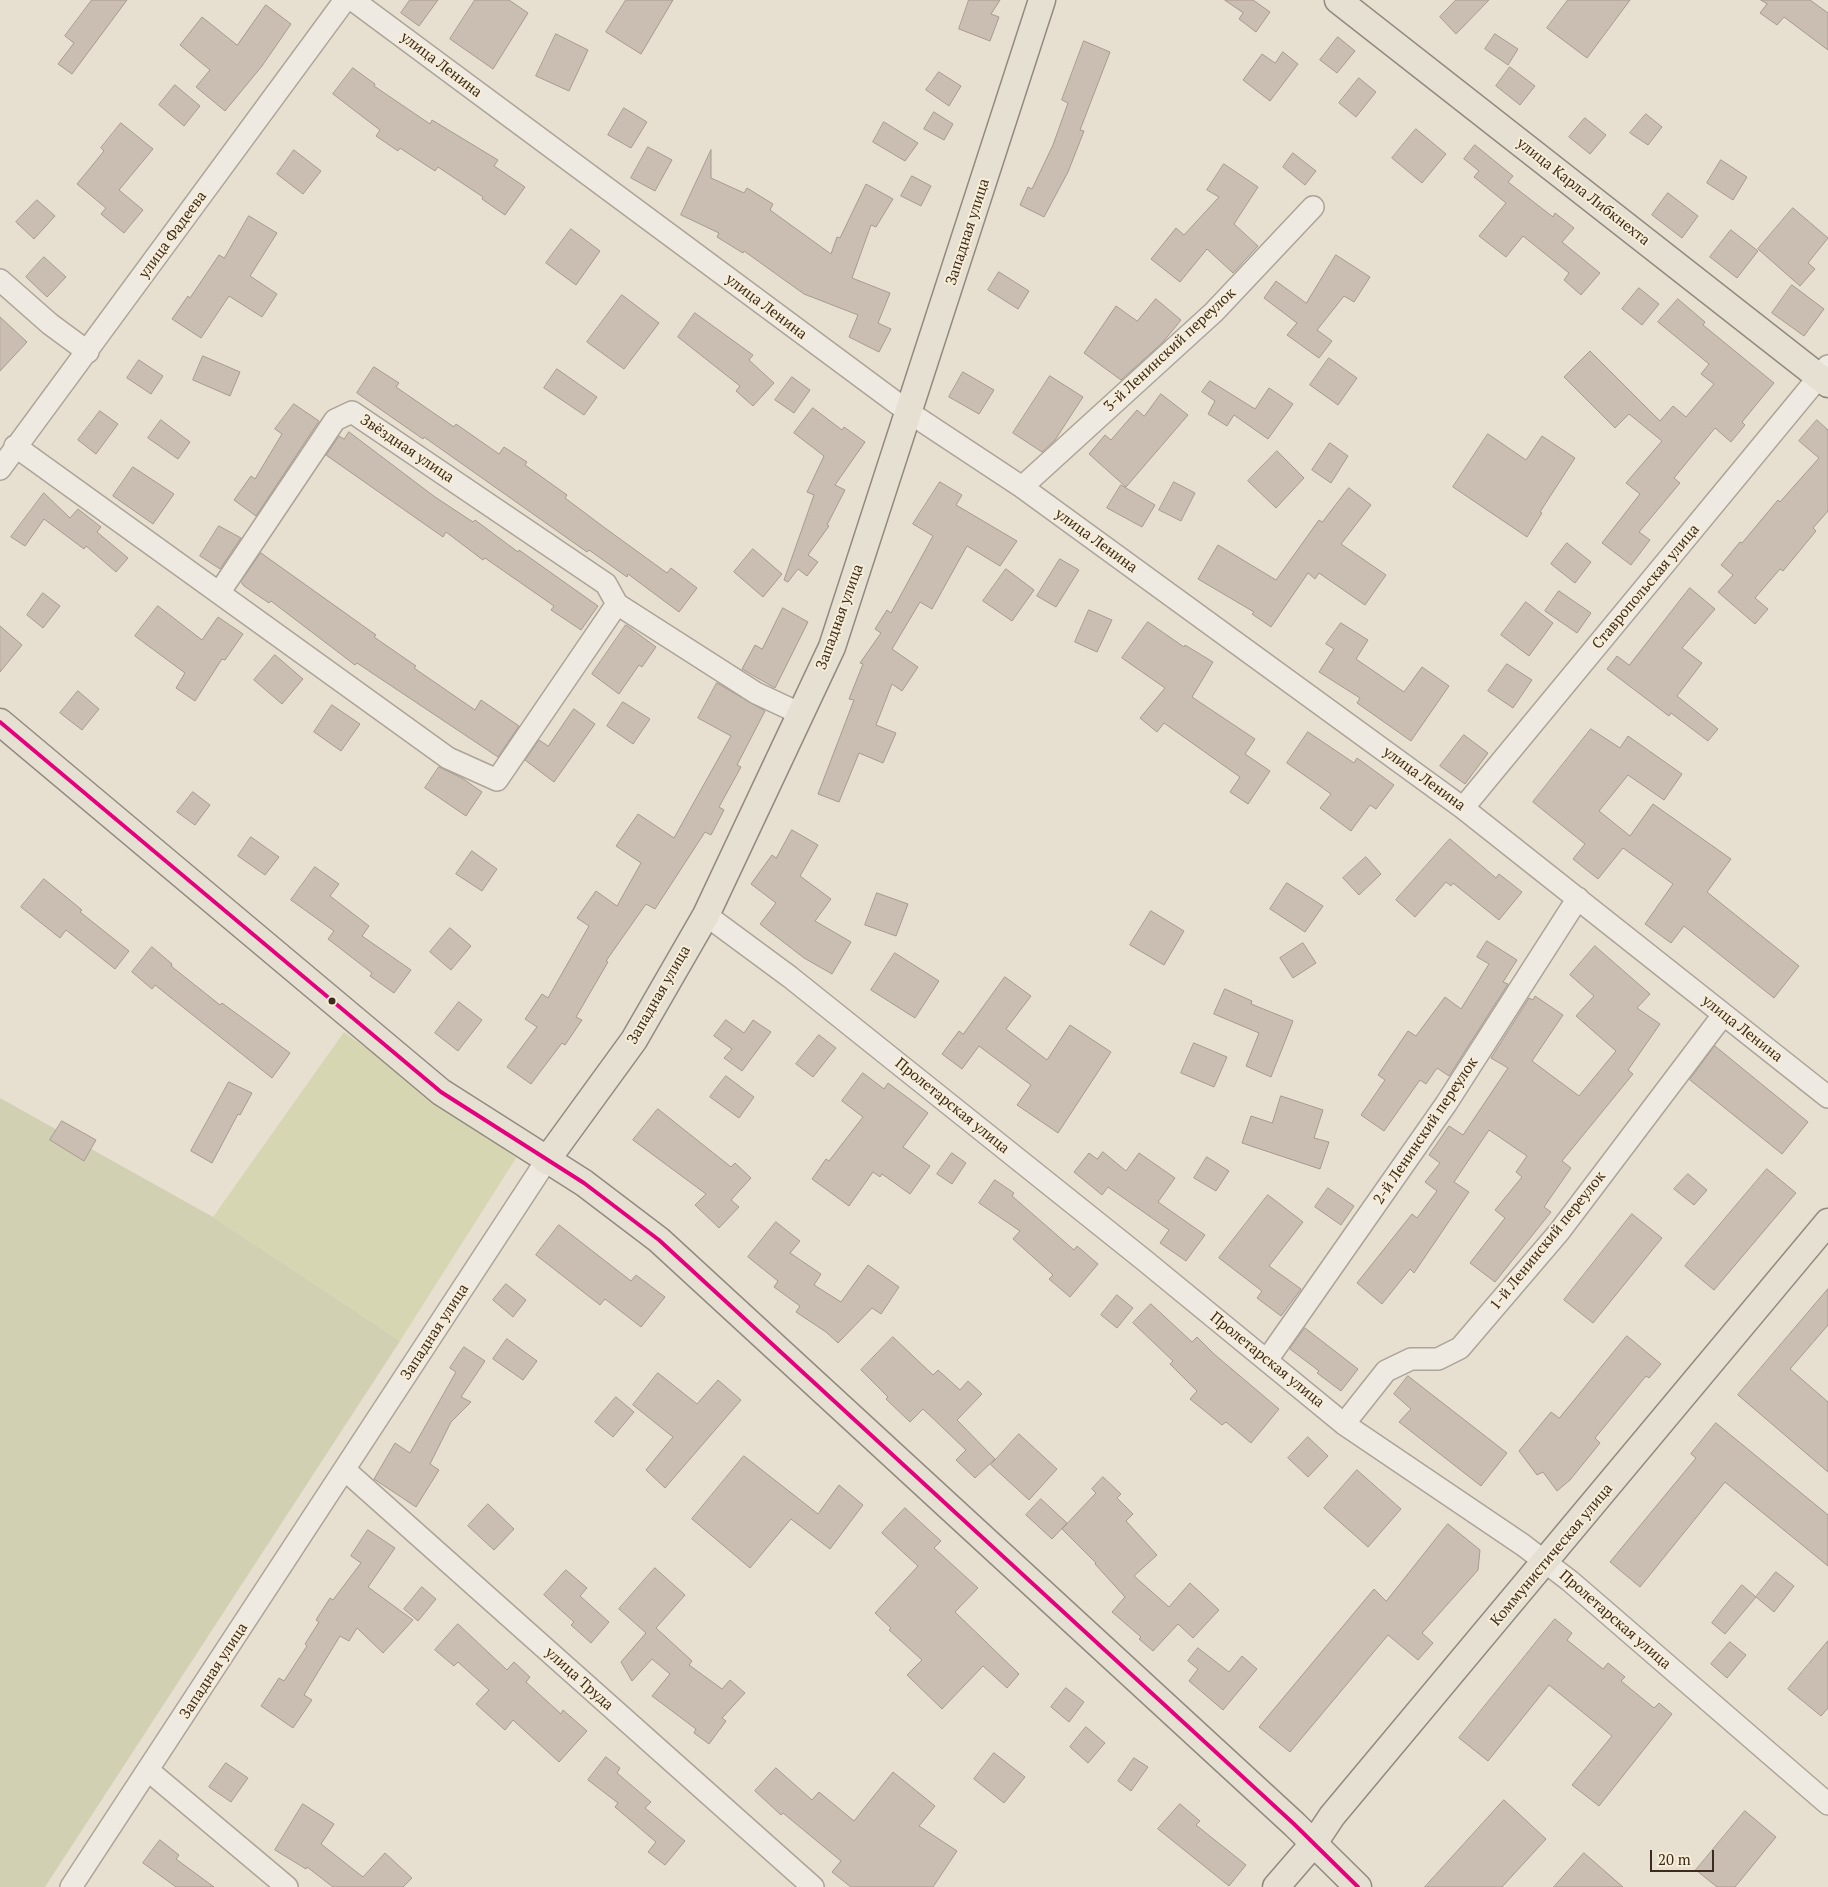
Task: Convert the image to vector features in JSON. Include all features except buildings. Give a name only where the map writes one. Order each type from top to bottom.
[{"type":"main road","name":"Западная улица","points":[[546,1161],[634,1040],[706,915],[832,647],[910,413],[1042,0]]},
{"type":"main road","name":"улица Карла Либкнехта","points":[[1338,0],[1825,376]]},
{"type":"main road","points":[[0,722],[441,1092],[546,1161],[584,1183],[659,1240],[1314,1843],[1358,1887]]},
{"type":"main road","name":"Коммунистическая улица","points":[[1276,1887],[1314,1843],[1332,1816],[1547,1562],[1828,1222]]},
{"type":"street","name":"улица Фадеева","points":[[0,469],[15,446],[88,352],[345,0]]},
{"type":"street","name":"улица Ленина","points":[[353,0],[910,413],[1022,487],[1463,808],[1828,1097]]},
{"type":"street","name":"3-й Ленинский переулок","points":[[1022,487],[1214,312],[1313,208]]},
{"type":"street","points":[[0,280],[50,324],[88,352]]},
{"type":"street","name":"Ставропольская улица","points":[[1463,808],[1825,376]]},
{"type":"street","name":"Звёздная улица","points":[[219,593],[335,420],[352,412],[606,584],[618,604],[756,693],[800,714]]},
{"type":"street","points":[[15,446],[448,758],[497,780],[618,604]]},
{"type":"street","name":"2-й Ленинский переулок","points":[[1266,1360],[1446,1104],[1578,898]]},
{"type":"street","name":"Пролетарская улица","points":[[706,915],[790,977],[1344,1424],[1547,1562],[1828,1804]]},
{"type":"street","name":"1-й Ленинский переулок","points":[[1344,1424],[1386,1370],[1411,1358],[1438,1358],[1460,1348],[1559,1232],[1723,1015]]},
{"type":"street","name":"Западная улица","points":[[71,1887],[149,1771],[546,1161]]},
{"type":"street","name":"улица Труда","points":[[345,1470],[812,1887]]},
{"type":"street","points":[[149,1771],[287,1887]]},
{"type":"green space","points":[[344,1032],[516,1158],[400,1341],[213,1217]]},
{"type":"green space","points":[[0,1098],[213,1217],[400,1341],[45,1887],[0,1887]]},
{"type":"transit line","points":[[0,722],[441,1092],[584,1183],[659,1240],[1294,1824],[1358,1887]]}]
